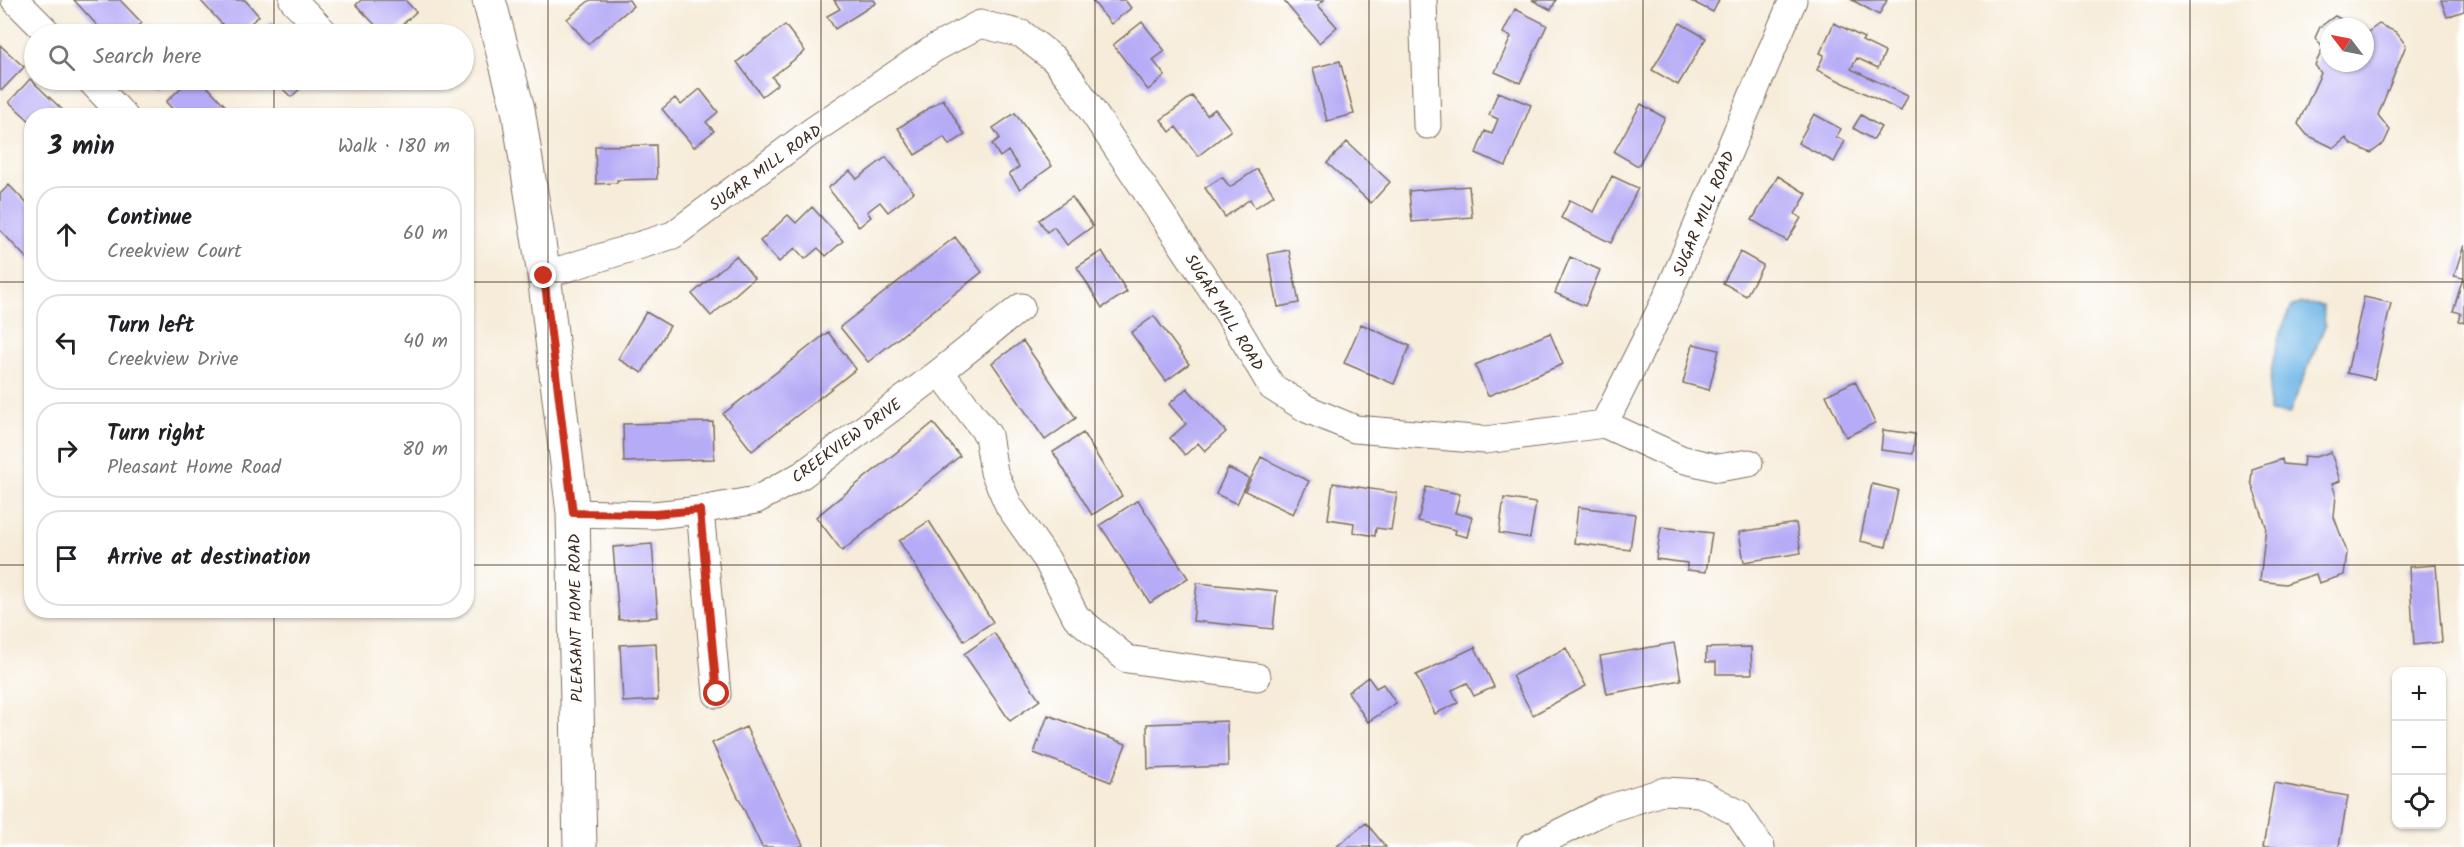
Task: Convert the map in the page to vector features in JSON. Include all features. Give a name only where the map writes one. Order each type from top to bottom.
[{"type":"main road","name":"PLEASANT HOME ROAD","points":[[489,0],[518,110],[544,276],[573,513],[580,847]]},
{"type":"street","points":[[15,0],[39,24]]},
{"type":"street","points":[[293,0],[316,24]]},
{"type":"street","points":[[1423,0],[1428,125]]},
{"type":"street","name":"SUGAR MILL ROAD","points":[[544,276],[673,235],[811,132],[935,48],[980,24],[1023,34],[1054,58],[1072,81],[1228,313],[1272,387],[1307,409],[1355,429],[1485,441],[1604,424],[1667,297],[1793,0]]},
{"type":"street","points":[[99,90],[116,108]]},
{"type":"street","name":"CREEKVIEW DRIVE","points":[[573,513],[654,514],[700,510],[756,500],[802,475],[940,372],[1021,307]]},
{"type":"street","points":[[940,372],[988,435],[994,472],[1009,506],[1047,560],[1076,617],[1127,659],[1257,677]]},
{"type":"street","points":[[1604,424],[1681,459],[1718,468],[1749,463]]},
{"type":"street","points":[[700,510],[717,694]]},
{"type":"street","points":[[1531,847],[1606,809],[1665,791],[1700,793],[1738,813],[1761,847]]},
{"type":"water","points":[[2301,303],[2323,306],[2325,326],[2289,414],[2269,412],[2271,371],[2277,344],[2292,306]]},
{"type":"building","points":[[74,0],[120,0],[142,23],[141,24],[96,24]]},
{"type":"building","points":[[200,0],[245,0],[259,16],[250,24],[222,24]]},
{"type":"building","points":[[361,0],[405,0],[416,12],[403,24],[374,24],[356,5]]},
{"type":"building","points":[[590,0],[629,0],[633,6],[588,44],[567,19]]},
{"type":"building","points":[[834,0],[874,0],[876,3],[835,29],[827,16],[840,9]]},
{"type":"building","points":[[1092,0],[1125,0],[1131,8],[1111,24]]},
{"type":"building","points":[[1283,0],[1324,0],[1318,5],[1337,27],[1319,43]]},
{"type":"building","points":[[1532,0],[1556,0],[1551,10]]},
{"type":"building","points":[[1689,0],[1719,0],[1713,12]]},
{"type":"building","points":[[1852,0],[1887,0],[1879,15]]},
{"type":"building","points":[[2441,0],[2464,0],[2464,11],[2447,17]]},
{"type":"building","points":[[1515,9],[1547,25],[1520,83],[1495,72],[1511,37],[1503,33]]},
{"type":"building","points":[[1142,22],[1165,51],[1153,60],[1165,76],[1148,90],[1113,45]]},
{"type":"building","points":[[1680,23],[1706,38],[1678,85],[1652,70]]},
{"type":"building","points":[[1834,23],[1864,38],[1862,41],[1885,52],[1878,68],[1857,58],[1851,69],[1908,96],[1901,111],[1817,70],[1824,55],[1820,53]]},
{"type":"building","points":[[2379,24],[2396,32],[2406,45],[2378,115],[2390,130],[2384,143],[2371,153],[2351,144],[2346,138],[2334,148],[2307,135],[2298,124],[2321,73],[2374,72],[2374,28]]},
{"type":"building","points":[[785,25],[805,51],[772,77],[778,84],[762,96],[737,62]]},
{"type":"building","points":[[2320,27],[2320,44],[2315,38]]},
{"type":"building","points":[[0,45],[24,67],[2,90],[0,88]]},
{"type":"building","points":[[2320,54],[2320,72],[2315,65]]},
{"type":"building","points":[[1340,61],[1354,114],[1327,121],[1313,68]]},
{"type":"building","points":[[24,86],[24,90],[42,90],[61,108],[24,108],[24,116],[9,102]]},
{"type":"building","points":[[700,89],[718,112],[706,122],[714,131],[694,147],[662,109],[675,98],[681,105]]},
{"type":"building","points":[[179,90],[210,90],[227,108],[172,108],[166,102]]},
{"type":"building","points":[[284,90],[299,90],[291,97]]},
{"type":"building","points":[[1498,92],[1531,105],[1506,166],[1476,153],[1485,131],[1492,134],[1498,119],[1489,115]]},
{"type":"building","points":[[1192,96],[1207,115],[1215,109],[1231,130],[1198,156],[1176,127],[1170,132],[1161,120]]},
{"type":"building","points":[[943,99],[965,135],[949,145],[944,137],[915,155],[898,128]]},
{"type":"building","points":[[1641,104],[1665,118],[1638,166],[1614,152]]},
{"type":"building","points":[[1015,113],[1052,166],[1020,189],[1009,174],[1019,167],[1008,151],[1000,157],[992,144],[1000,138],[993,128]]},
{"type":"building","points":[[1814,114],[1841,129],[1836,137],[1845,141],[1834,162],[1798,143]]},
{"type":"building","points":[[1861,115],[1881,127],[1873,140],[1853,128]]},
{"type":"building","points":[[1347,142],[1390,182],[1371,203],[1327,163]]},
{"type":"building","points":[[656,145],[657,179],[617,180],[617,183],[596,184],[595,146]]},
{"type":"building","points":[[886,157],[914,192],[888,212],[880,202],[867,212],[871,217],[859,227],[828,188],[850,171],[857,179]]},
{"type":"building","points":[[1257,169],[1274,195],[1255,208],[1250,199],[1225,217],[1205,188],[1222,177],[1230,187]]},
{"type":"building","points":[[1612,176],[1638,188],[1611,243],[1561,218],[1570,200],[1594,212]]},
{"type":"building","points":[[1778,176],[1807,194],[1795,214],[1801,218],[1787,241],[1752,220]]},
{"type":"building","points":[[9,185],[24,201],[24,256],[0,230],[0,194]]},
{"type":"building","points":[[1469,186],[1472,217],[1412,222],[1409,191]]},
{"type":"building","points":[[1072,197],[1093,226],[1067,245],[1054,227],[1047,232],[1039,220]]},
{"type":"building","points":[[812,207],[843,241],[826,256],[818,248],[805,259],[795,248],[779,262],[760,241],[788,215],[796,223]]},
{"type":"building","points":[[955,237],[982,272],[868,362],[840,327]]},
{"type":"building","points":[[2464,245],[2464,323],[2459,321],[2461,313],[2453,311],[2463,278],[2454,276]]},
{"type":"building","points":[[1289,250],[1299,303],[1278,307],[1268,254]]},
{"type":"building","points":[[1102,251],[1127,292],[1102,308],[1077,267]]},
{"type":"building","points":[[1740,252],[1763,265],[1746,296],[1723,283]]},
{"type":"building","points":[[736,256],[754,278],[711,316],[692,294]]},
{"type":"building","points":[[1570,257],[1600,270],[1585,306],[1555,293]]},
{"type":"building","points":[[2364,297],[2391,303],[2374,379],[2347,373]]},
{"type":"building","points":[[646,312],[670,326],[642,373],[618,359]]},
{"type":"building","points":[[1154,316],[1189,364],[1166,381],[1131,333]]},
{"type":"building","points":[[1361,324],[1410,346],[1394,384],[1344,363]]},
{"type":"building","points":[[828,332],[856,369],[752,451],[723,414]]},
{"type":"building","points":[[1550,333],[1563,364],[1488,396],[1475,365]]},
{"type":"building","points":[[1023,341],[1076,418],[1045,440],[992,363]]},
{"type":"building","points":[[1693,344],[1719,350],[1709,390],[1683,383]]},
{"type":"building","points":[[1855,381],[1875,423],[1846,437],[1826,395]]},
{"type":"building","points":[[1187,388],[1226,432],[1205,451],[1198,443],[1185,455],[1170,438],[1186,424],[1169,404]]},
{"type":"building","points":[[713,422],[714,459],[624,462],[623,424]]},
{"type":"building","points":[[933,423],[960,456],[842,551],[816,517]]},
{"type":"building","points":[[1883,430],[1915,434],[1913,454],[1881,450]]},
{"type":"building","points":[[1083,433],[1122,496],[1092,515],[1053,452]]},
{"type":"building","points":[[2331,452],[2340,481],[2332,484],[2336,495],[2334,517],[2347,552],[2344,575],[2319,583],[2316,574],[2285,584],[2260,581],[2266,526],[2251,482],[2252,469],[2282,459],[2283,464],[2303,466],[2304,456],[2315,457]]},
{"type":"building","points":[[1261,457],[1309,481],[1293,514],[1245,491]]},
{"type":"building","points":[[1228,468],[1249,478],[1237,504],[1216,494]]},
{"type":"building","points":[[1333,483],[1397,493],[1391,530],[1376,528],[1375,536],[1353,532],[1354,523],[1328,519]]},
{"type":"building","points":[[1872,484],[1898,490],[1886,547],[1860,541]]},
{"type":"building","points":[[1426,487],[1460,494],[1455,513],[1472,517],[1467,537],[1455,534],[1456,530],[1418,521]]},
{"type":"building","points":[[1504,498],[1536,503],[1530,538],[1499,533]]},
{"type":"building","points":[[1138,500],[1188,578],[1150,603],[1100,525]]},
{"type":"building","points":[[1578,507],[1635,514],[1630,550],[1574,543]]},
{"type":"building","points":[[929,521],[993,622],[964,641],[899,541]]},
{"type":"building","points":[[1796,523],[1801,553],[1744,562],[1739,532]]},
{"type":"building","points":[[1661,527],[1712,533],[1706,572],[1687,570],[1687,563],[1656,559]]},
{"type":"building","points":[[652,544],[658,617],[619,620],[613,547]]},
{"type":"building","points":[[2436,565],[2442,642],[2414,645],[2409,567]]},
{"type":"building","points":[[1197,583],[1277,591],[1273,629],[1193,621]]},
{"type":"building","points":[[994,633],[1040,700],[1010,721],[964,654]]},
{"type":"building","points":[[656,643],[658,700],[623,702],[620,645]]},
{"type":"building","points":[[1674,643],[1681,680],[1607,694],[1600,656]]},
{"type":"building","points":[[1475,647],[1494,687],[1474,696],[1467,683],[1452,690],[1458,703],[1435,714],[1416,675]]},
{"type":"building","points":[[1751,647],[1752,674],[1716,674],[1716,662],[1706,662],[1706,648]]},
{"type":"building","points":[[1566,648],[1586,686],[1533,715],[1512,676]]},
{"type":"building","points":[[1368,677],[1376,688],[1383,684],[1396,703],[1368,722],[1348,692]]},
{"type":"building","points":[[1048,715],[1126,744],[1111,782],[1034,753]]},
{"type":"building","points":[[1227,721],[1228,766],[1148,769],[1147,724]]},
{"type":"building","points":[[746,727],[803,845],[762,847],[712,743]]},
{"type":"building","points":[[2274,783],[2348,796],[2339,847],[2263,847]]},
{"type":"building","points":[[1366,823],[1386,847],[1336,847]]},
{"type":"route","points":[[544,276],[573,513],[654,514],[700,510],[717,694]]}]
